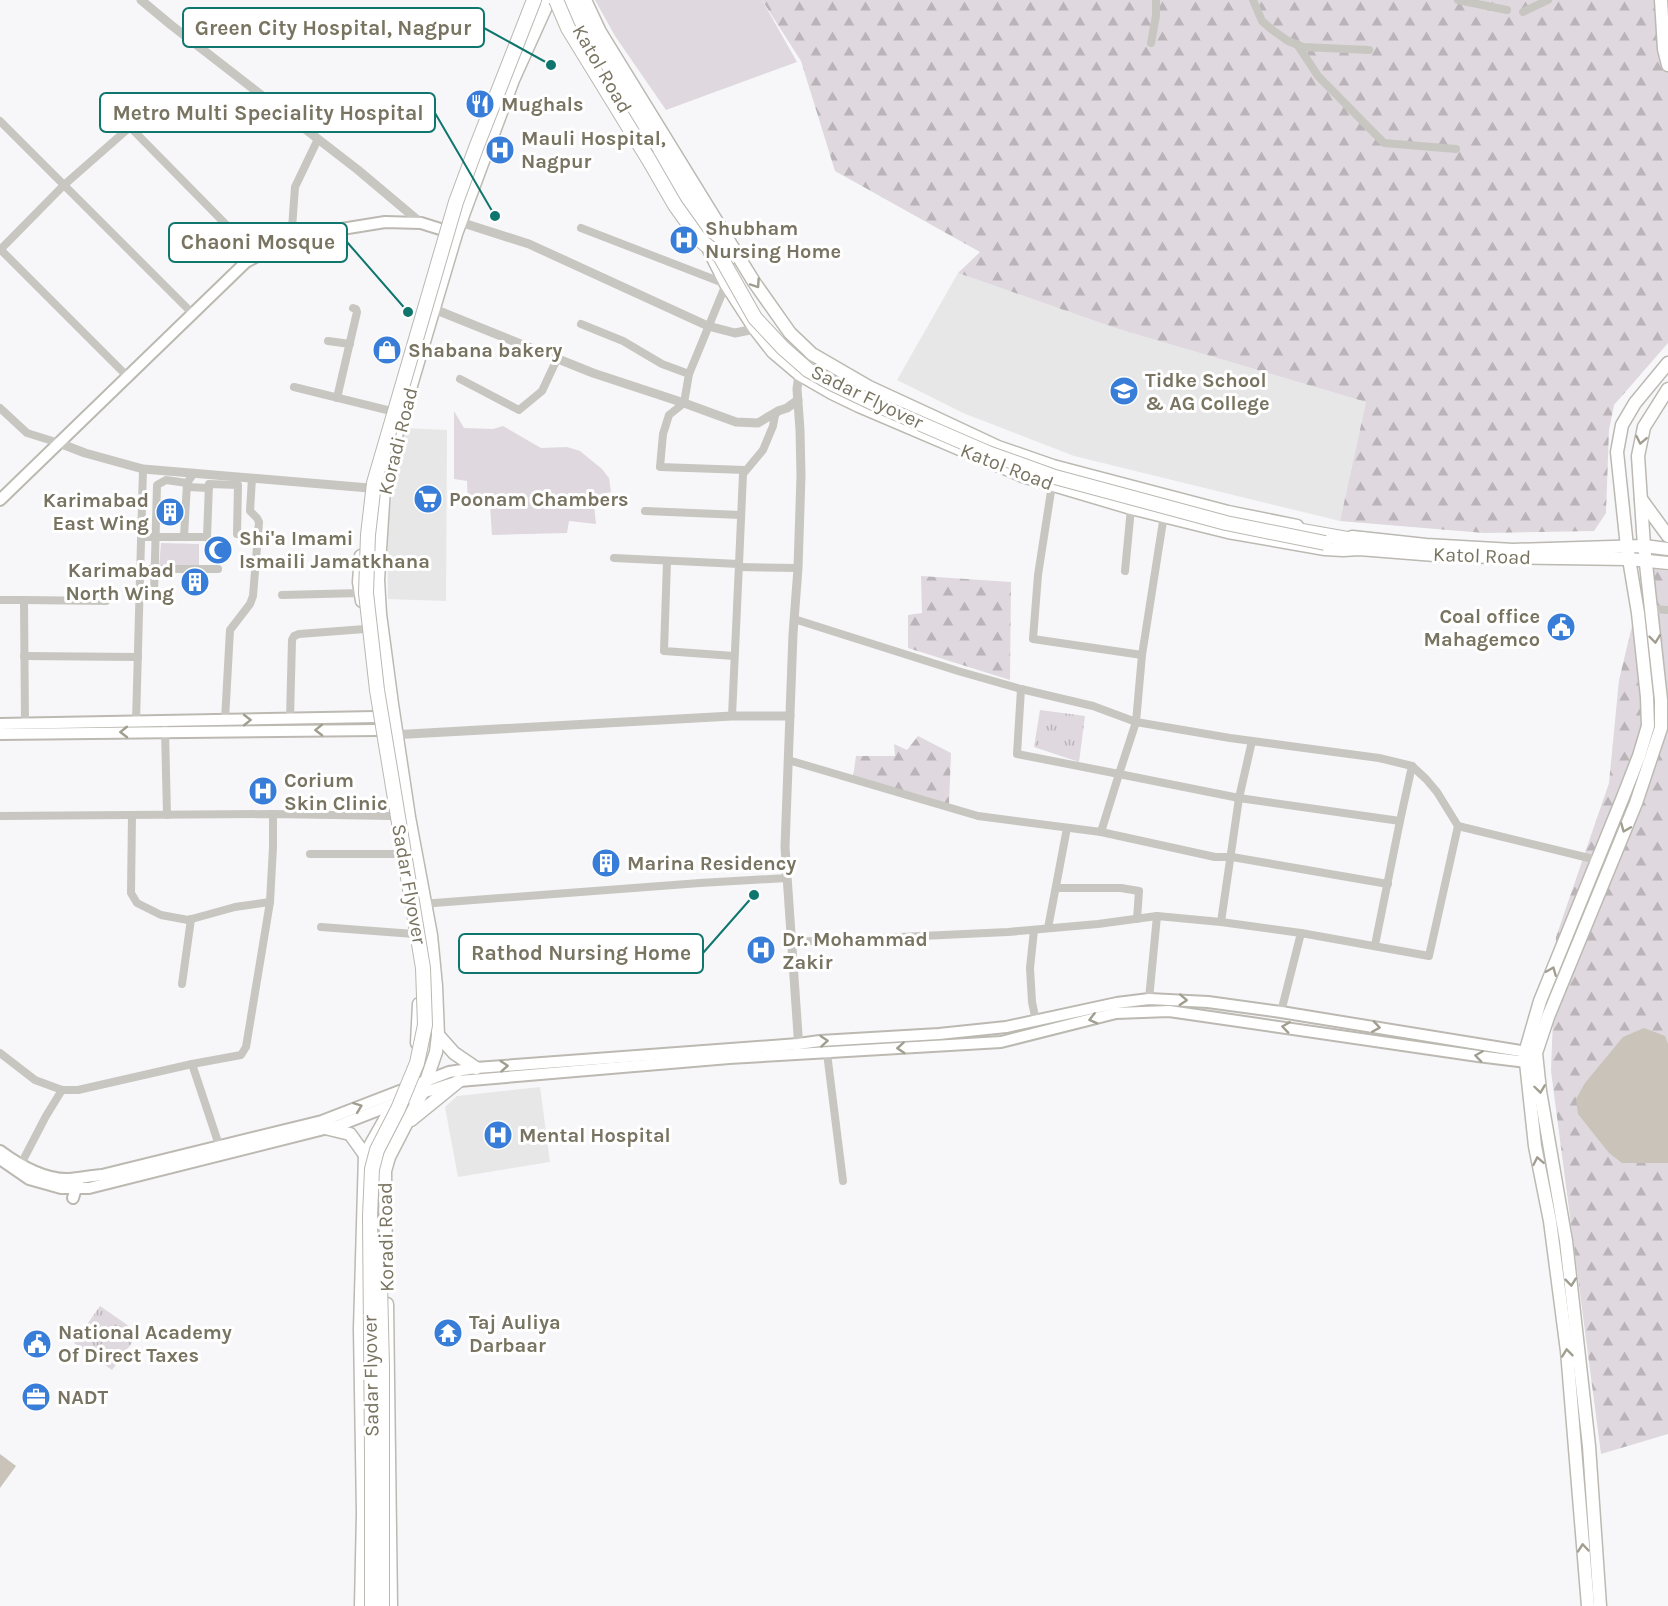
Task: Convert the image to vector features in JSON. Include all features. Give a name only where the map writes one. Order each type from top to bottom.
[{"type":"highway","name":"Sadar Flyover","points":[[556,0],[568,28],[650,160],[675,205],[700,240],[720,256],[755,318],[783,348],[808,370],[875,404],[988,453],[1054,477],[1226,523],[1361,544]]},
{"type":"highway","name":"Sadar Flyover","points":[[572,0],[606,61],[749,297],[788,345],[815,366],[873,396],[977,444],[1056,473],[1226,517],[1326,539]]},
{"type":"highway","name":"Sadar Flyover","points":[[372,1606],[370,1341],[372,1169],[377,1150],[417,1064],[425,1024],[423,968],[377,690],[366,593],[368,535],[374,483],[456,202],[533,3]]},
{"type":"highway","name":"Sadar Flyover","points":[[382,1606],[382,1344],[378,1177],[382,1154],[414,1091],[426,1060],[431,1026],[427,959],[375,637],[371,581],[374,527],[379,478],[459,208],[533,3]]},
{"type":"main road","name":"Koradi Road","points":[[391,1606],[385,1171],[388,1157],[422,1093],[436,1052],[438,1035],[430,935],[409,817],[380,614],[378,580],[384,488],[393,446],[458,228],[513,80],[549,0]]},
{"type":"main road","name":"Katol Road","points":[[564,0],[697,227],[726,284],[773,352],[799,374],[859,406],[1023,476],[1052,485],[1131,508],[1271,541],[1343,550],[1361,544]]},
{"type":"main road","name":"Katol Road","points":[[585,0],[600,32],[754,282],[790,333],[812,354],[869,387],[998,447],[1053,466],[1361,544],[1628,553],[1647,560],[1668,563]]},
{"type":"main road","points":[[1661,0],[1664,49],[1668,65]]},
{"type":"main road","name":"Koradi Road","points":[[361,1606],[363,1514],[360,1320],[364,1155],[402,1090],[417,1048],[419,984],[414,934],[377,728],[359,582],[363,524],[369,488],[444,223],[471,146],[533,3]]},
{"type":"main road","points":[[538,26],[549,20],[558,19],[576,24]]},
{"type":"main road","points":[[0,500],[246,262],[274,247],[317,233],[386,222],[444,223],[458,228]]},
{"type":"main road","points":[[1588,1606],[1567,1351],[1550,1221],[1535,1146],[1531,1058],[1540,1000],[1631,776],[1648,726],[1639,623],[1628,553],[1617,452],[1622,425],[1635,403],[1668,363]]},
{"type":"main road","points":[[1600,1606],[1589,1446],[1566,1241],[1540,1091],[1531,1058],[1636,802],[1661,728],[1661,700],[1644,546],[1638,456],[1644,427],[1668,389]]},
{"type":"main road","points":[[1641,498],[1668,536]]},
{"type":"main road","name":"Katol Road","points":[[1628,553],[1644,546],[1668,549]]},
{"type":"main road","points":[[0,734],[165,726],[225,720],[290,719],[377,728]]},
{"type":"main road","points":[[0,724],[136,722],[165,726],[377,728]]},
{"type":"main road","points":[[0,1159],[29,1179],[61,1188],[76,1188],[102,1175],[340,1125],[459,1081],[718,1059],[799,1050],[820,1041],[939,1034],[1006,1027],[1117,1003],[1149,999],[1208,1002],[1281,1012],[1531,1058]]},
{"type":"main road","points":[[221,1150],[322,1121],[449,1072],[476,1068],[799,1050],[827,1053],[1001,1042],[1116,1013],[1169,1011],[1531,1058]]},
{"type":"main road","points":[[438,1035],[454,1053],[476,1068]]},
{"type":"main road","points":[[406,1124],[459,1081]]},
{"type":"main road","points":[[325,1128],[350,1134],[364,1155]]},
{"type":"main road","points":[[0,1151],[42,1174],[67,1179],[76,1188]]},
{"type":"main road","points":[[362,1581],[391,1581]]},
{"type":"street","points":[[141,0],[422,223]]},
{"type":"street","points":[[1151,43],[1156,16],[1156,0]]},
{"type":"street","points":[[1253,0],[1262,21],[1288,41],[1304,47],[1369,50]]},
{"type":"street","points":[[1458,0],[1507,10]]},
{"type":"street","points":[[1523,12],[1548,0]]},
{"type":"street","points":[[1297,44],[1318,76],[1384,143],[1456,149]]},
{"type":"street","points":[[0,121],[193,314]]},
{"type":"street","points":[[128,377],[0,249],[64,185],[130,127],[257,256]]},
{"type":"street","points":[[291,242],[295,187],[318,139]]},
{"type":"street","points":[[458,228],[529,244],[708,326],[735,333],[755,329]]},
{"type":"street","points":[[581,228],[726,284],[689,374],[684,403],[669,415],[663,434],[660,467],[745,470]]},
{"type":"street","points":[[420,304],[593,373],[736,422],[758,423],[798,400]]},
{"type":"street","points":[[337,398],[357,312],[357,309],[353,308]]},
{"type":"street","points":[[581,324],[623,341],[662,364],[689,374]]},
{"type":"street","points":[[328,341],[350,344]]},
{"type":"street","points":[[799,1050],[785,847],[801,476],[797,389],[799,374],[812,354]]},
{"type":"street","points":[[460,379],[519,410],[543,391],[557,359]]},
{"type":"street","points":[[294,387],[391,411]]},
{"type":"street","points":[[0,408],[27,433],[85,453],[143,469],[369,488]]},
{"type":"street","points":[[732,716],[743,474],[763,450],[778,411]]},
{"type":"street","points":[[136,722],[143,469]]},
{"type":"street","points":[[184,537],[187,485],[197,473]]},
{"type":"street","points":[[141,537],[207,537],[209,486],[197,473]]},
{"type":"street","points":[[225,720],[230,630],[250,604],[253,596],[259,522],[250,511],[252,478]]},
{"type":"street","points":[[154,595],[157,485],[166,480],[187,485],[238,485],[237,534]]},
{"type":"street","points":[[1052,485],[1038,575],[1034,639],[1142,655]]},
{"type":"street","points":[[1125,571],[1131,508]]},
{"type":"street","points":[[645,512],[741,515]]},
{"type":"street","points":[[1101,832],[1136,722],[1142,655],[1164,515]]},
{"type":"street","points":[[614,558],[798,568]]},
{"type":"street","points":[[667,561],[664,651],[734,656]]},
{"type":"street","points":[[140,569],[218,569]]},
{"type":"street","points":[[282,595],[361,592]]},
{"type":"street","points":[[0,600],[105,601]]},
{"type":"street","points":[[24,600],[25,723]]},
{"type":"street","points":[[1651,609],[1668,610]]},
{"type":"street","points":[[794,619],[958,671],[1093,706],[1136,722],[1379,758],[1412,766],[1437,792],[1458,825],[1597,860]]},
{"type":"street","points":[[290,719],[292,640],[294,636],[365,629]]},
{"type":"street","points":[[24,656],[138,657]]},
{"type":"street","points":[[1021,689],[1017,754],[1239,798],[1400,821]]},
{"type":"street","points":[[377,728],[398,735],[732,716],[790,716]]},
{"type":"street","points":[[165,726],[167,815]]},
{"type":"street","points":[[1221,922],[1239,798],[1252,741]]},
{"type":"street","points":[[788,760],[978,816],[1101,832],[1215,857],[1232,857],[1388,885]]},
{"type":"street","points":[[1375,945],[1412,766]]},
{"type":"street","points":[[0,1053],[35,1080],[62,1090],[78,1090],[241,1055],[246,1047],[270,902],[273,814]]},
{"type":"street","points":[[0,816],[273,814],[391,816]]},
{"type":"street","points":[[132,815],[131,893],[137,903],[161,915],[188,920],[235,907],[270,902]]},
{"type":"street","points":[[792,942],[1034,930],[1157,916],[1301,933],[1429,956],[1458,825]]},
{"type":"street","points":[[1048,928],[1067,828]]},
{"type":"street","points":[[310,854],[399,854]]},
{"type":"street","points":[[409,904],[788,878]]},
{"type":"street","points":[[1056,888],[1121,888],[1139,891],[1137,919]]},
{"type":"street","points":[[1149,999],[1157,916]]},
{"type":"street","points":[[182,984],[191,919]]},
{"type":"street","points":[[321,927],[414,934]]},
{"type":"street","points":[[1034,930],[1030,968],[1036,1021]]},
{"type":"street","points":[[1281,1012],[1301,933]]},
{"type":"street","points":[[827,1053],[843,1181]]},
{"type":"street","points":[[192,1064],[221,1150]]},
{"type":"street","points":[[21,1164],[62,1090]]},
{"type":"shaded area","name":"Tidke School & AG College","points":[[958,273],[1115,328],[1366,402],[1340,521],[1074,456],[963,413],[897,380]]},
{"type":"shaded area","name":"Poonam Chambers","points":[[404,428],[447,430],[446,601],[388,599],[387,523]]},
{"type":"shaded area","points":[[1644,1028],[1665,1036],[1668,1044],[1668,1163],[1622,1163],[1609,1153],[1578,1114],[1576,1099],[1585,1083],[1623,1037]]},
{"type":"shaded area","name":"Mental Hospital","points":[[540,1087],[550,1162],[458,1177],[445,1107],[457,1096]]},
{"type":"shaded area","points":[[0,1454],[16,1466],[0,1488]]},
{"type":"green space","points":[[595,0],[762,0],[797,62],[666,110],[615,36]]},
{"type":"green space","points":[[762,0],[1655,0],[1668,70],[1668,343],[1614,405],[1609,430],[1606,513],[1594,531],[1484,533],[1340,521],[1366,402],[1115,328],[958,273],[980,252],[835,171],[801,61]]},
{"type":"green space","points":[[454,411],[464,428],[493,429],[503,426],[541,448],[567,447],[580,451],[602,469],[609,478],[611,492],[593,496],[596,524],[569,521],[567,533],[492,535],[490,505],[468,504],[467,481],[454,479]]},
{"type":"green space","points":[[161,543],[199,544],[199,568],[159,567]]},
{"type":"green space","points":[[1646,568],[1668,571],[1668,1434],[1601,1454],[1551,1071],[1556,937],[1609,783],[1619,680]]},
{"type":"green space","points":[[921,576],[1011,582],[1010,680],[908,648],[908,615],[922,613]]},
{"type":"green space","points":[[1040,710],[1085,716],[1079,762],[1034,747]]},
{"type":"green space","points":[[918,736],[951,753],[949,804],[853,777],[856,756],[895,756],[894,744],[907,750]]},
{"type":"green space","points":[[100,1306],[139,1333],[112,1370],[74,1343]]},
{"type":"place","name":"Green City Hospital, Nagpur","points":[[551,65]]},
{"type":"place","name":"Mughals","points":[[480,104]]},
{"type":"place","name":"Mauli Hospital, Nagpur","points":[[500,150]]},
{"type":"place","name":"Metro Multi Speciality Hospital","points":[[495,216]]},
{"type":"place","name":"Shubham Nursing Home","points":[[684,240]]},
{"type":"place","name":"Chaoni Mosque","points":[[408,312]]},
{"type":"place","name":"Shabana bakery","points":[[387,350]]},
{"type":"place","name":"Tidke School & AG College","points":[[1124,391]]},
{"type":"place","name":"Poonam Chambers","points":[[428,499]]},
{"type":"place","name":"Karimabad East Wing","points":[[170,512]]},
{"type":"place","name":"Shi'a Imami Ismaili Jamatkhana","points":[[218,550]]},
{"type":"place","name":"Karimabad North Wing","points":[[195,582]]},
{"type":"place","name":"Coal office Mahagemco","points":[[1561,627]]},
{"type":"place","name":"Corium Skin Clinic","points":[[263,791]]},
{"type":"place","name":"Marina Residency","points":[[606,863]]},
{"type":"place","name":"Rathod Nursing Home","points":[[754,895]]},
{"type":"place","name":"Dr. Mohammad Zakir","points":[[761,950]]},
{"type":"place","name":"Mental Hospital","points":[[498,1135]]},
{"type":"place","name":"Taj Auliya Darbaar","points":[[448,1333]]},
{"type":"place","name":"National Academy Of Direct Taxes","points":[[37,1344]]},
{"type":"place","name":"NADT","points":[[36,1397]]}]
